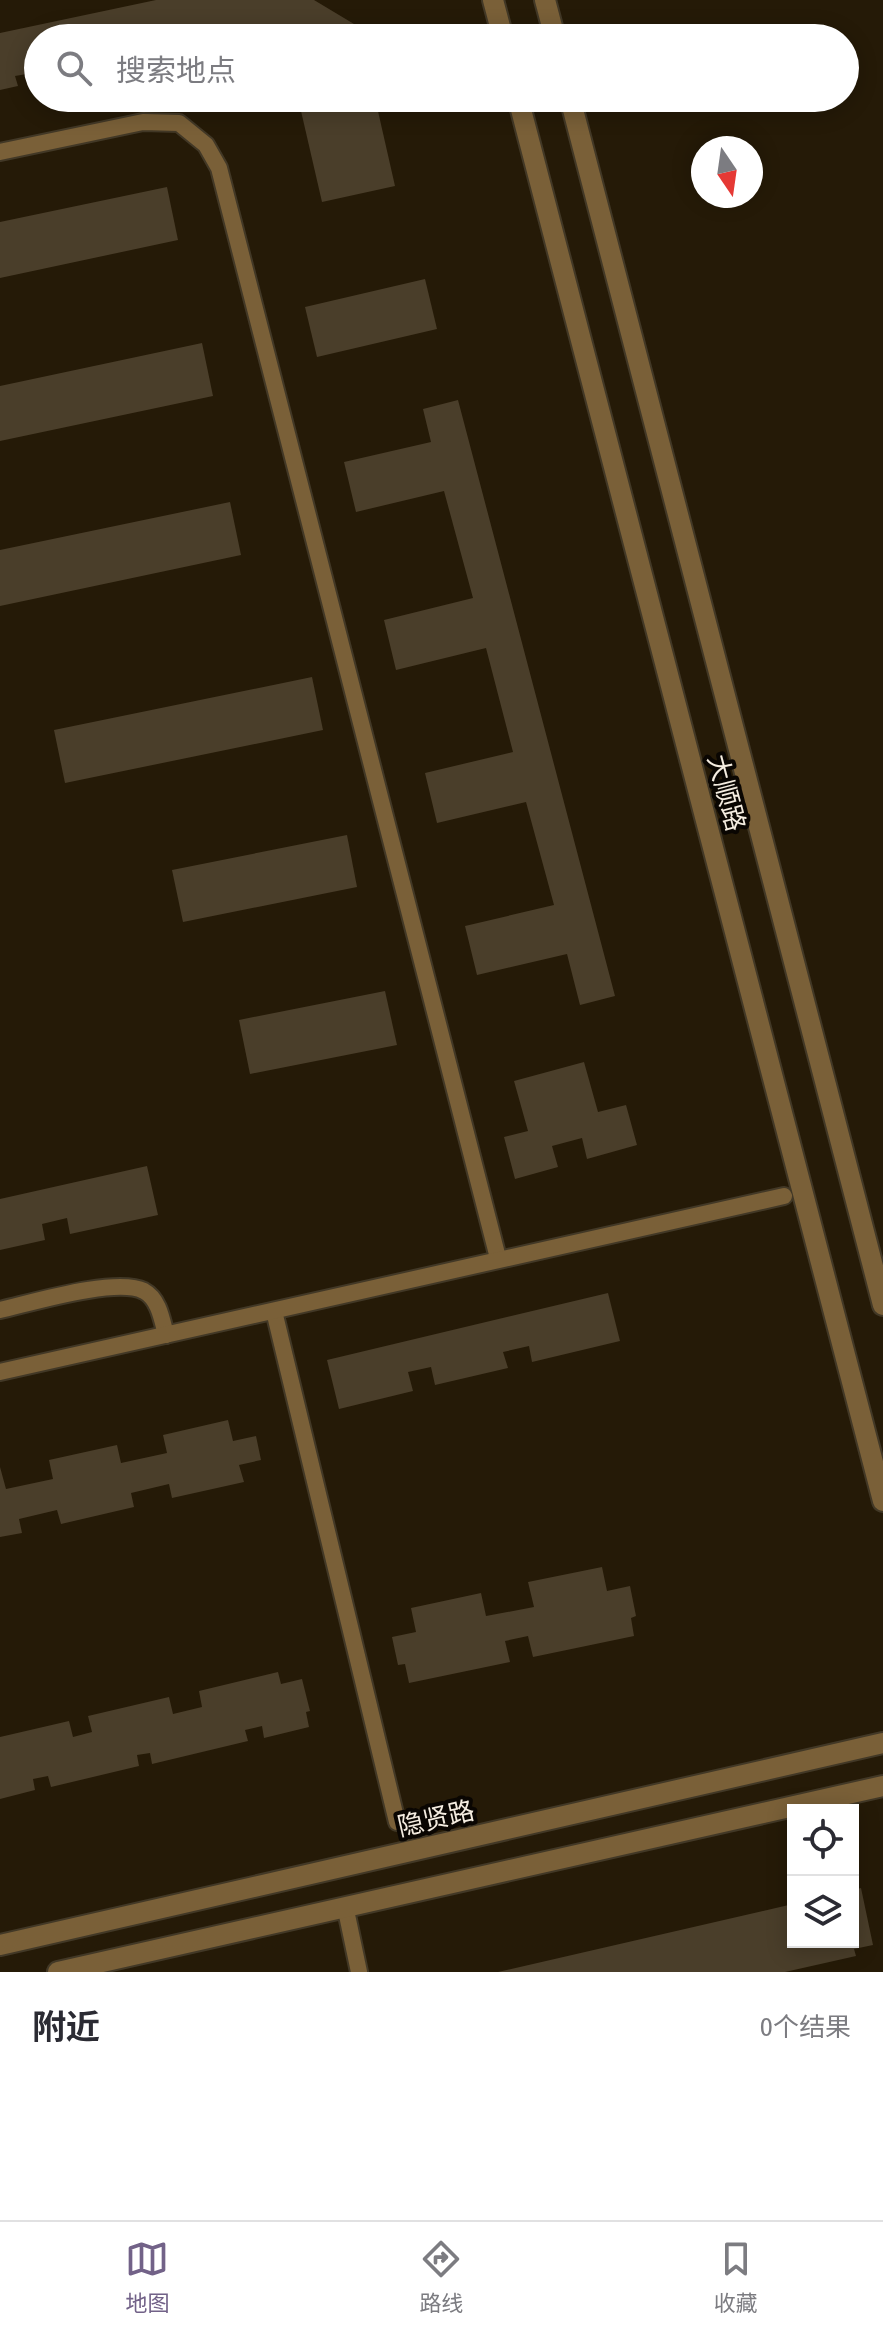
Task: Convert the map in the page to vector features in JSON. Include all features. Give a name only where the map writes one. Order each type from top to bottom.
[{"type":"street","points":[[493,0],[499,24]]},
{"type":"street","points":[[545,0],[551,24]]},
{"type":"street","name":"大顺路","points":[[522,112],[883,1501]]},
{"type":"street","name":"大顺路","points":[[574,112],[883,1305]]},
{"type":"street","name":"隐贤路","points":[[0,1945],[883,1743]]},
{"type":"street","points":[[58,1972],[883,1786]]},
{"type":"lane","points":[[0,152],[143,122],[179,123],[206,145],[219,168],[498,1258]]},
{"type":"lane","points":[[0,1372],[784,1196]]},
{"type":"lane","points":[[0,1310],[117,1286],[144,1291],[159,1308],[166,1335]]},
{"type":"lane","points":[[274,1311],[397,1822]]},
{"type":"lane","points":[[347,1915],[359,1972]]},
{"type":"building","points":[[156,0],[314,0],[354,24],[43,24]]},
{"type":"building","points":[[24,28],[24,74],[15,76],[18,86],[0,90],[0,33]]},
{"type":"building","points":[[301,112],[378,112],[395,186],[322,202]]},
{"type":"building","points":[[167,187],[178,240],[0,278],[0,222]]},
{"type":"building","points":[[425,279],[437,329],[317,357],[305,307]]},
{"type":"building","points":[[202,343],[213,396],[0,441],[0,386]]},
{"type":"building","points":[[458,400],[615,996],[580,1005],[567,954],[477,975],[465,926],[554,905],[526,802],[437,823],[425,773],[513,752],[486,648],[396,670],[384,620],[473,598],[444,491],[356,512],[344,462],[431,442],[423,409]]},
{"type":"building","points":[[230,502],[241,555],[0,606],[0,550]]},
{"type":"building","points":[[312,677],[323,730],[65,783],[54,730]]},
{"type":"building","points":[[347,835],[357,887],[183,922],[172,870]]},
{"type":"building","points":[[385,991],[397,1045],[250,1074],[239,1020]]},
{"type":"building","points":[[584,1062],[598,1112],[626,1105],[637,1145],[587,1159],[582,1138],[552,1146],[558,1167],[515,1179],[504,1137],[528,1131],[514,1081]]},
{"type":"building","points":[[147,1166],[158,1215],[70,1234],[67,1218],[42,1224],[45,1240],[0,1250],[0,1199]]},
{"type":"building","points":[[608,1293],[620,1341],[532,1362],[529,1346],[503,1352],[508,1368],[435,1385],[431,1367],[408,1372],[413,1391],[339,1409],[327,1360]]},
{"type":"building","points":[[228,1420],[233,1441],[256,1436],[261,1460],[239,1465],[244,1482],[172,1498],[169,1484],[131,1493],[134,1507],[61,1524],[57,1510],[19,1519],[22,1533],[0,1537],[0,1467],[6,1489],[53,1479],[49,1460],[117,1445],[121,1463],[167,1453],[163,1435]]},
{"type":"building","points":[[602,1567],[607,1591],[630,1586],[636,1616],[631,1618],[634,1636],[533,1657],[528,1636],[505,1641],[510,1662],[409,1683],[405,1664],[398,1665],[392,1637],[416,1632],[411,1608],[481,1593],[486,1616],[534,1607],[528,1582]]},
{"type":"building","points":[[278,1672],[281,1684],[302,1679],[310,1711],[306,1712],[309,1727],[264,1738],[262,1726],[245,1730],[248,1741],[152,1764],[150,1753],[137,1755],[139,1766],[51,1787],[48,1776],[33,1779],[35,1790],[0,1799],[0,1737],[69,1721],[73,1737],[92,1732],[88,1716],[169,1697],[173,1714],[202,1707],[199,1691]]},
{"type":"building","points":[[859,1888],[873,1945],[859,1948]]},
{"type":"building","points":[[787,1905],[787,1948],[859,1948],[854,1949],[856,1956],[785,1972],[498,1972]]}]
